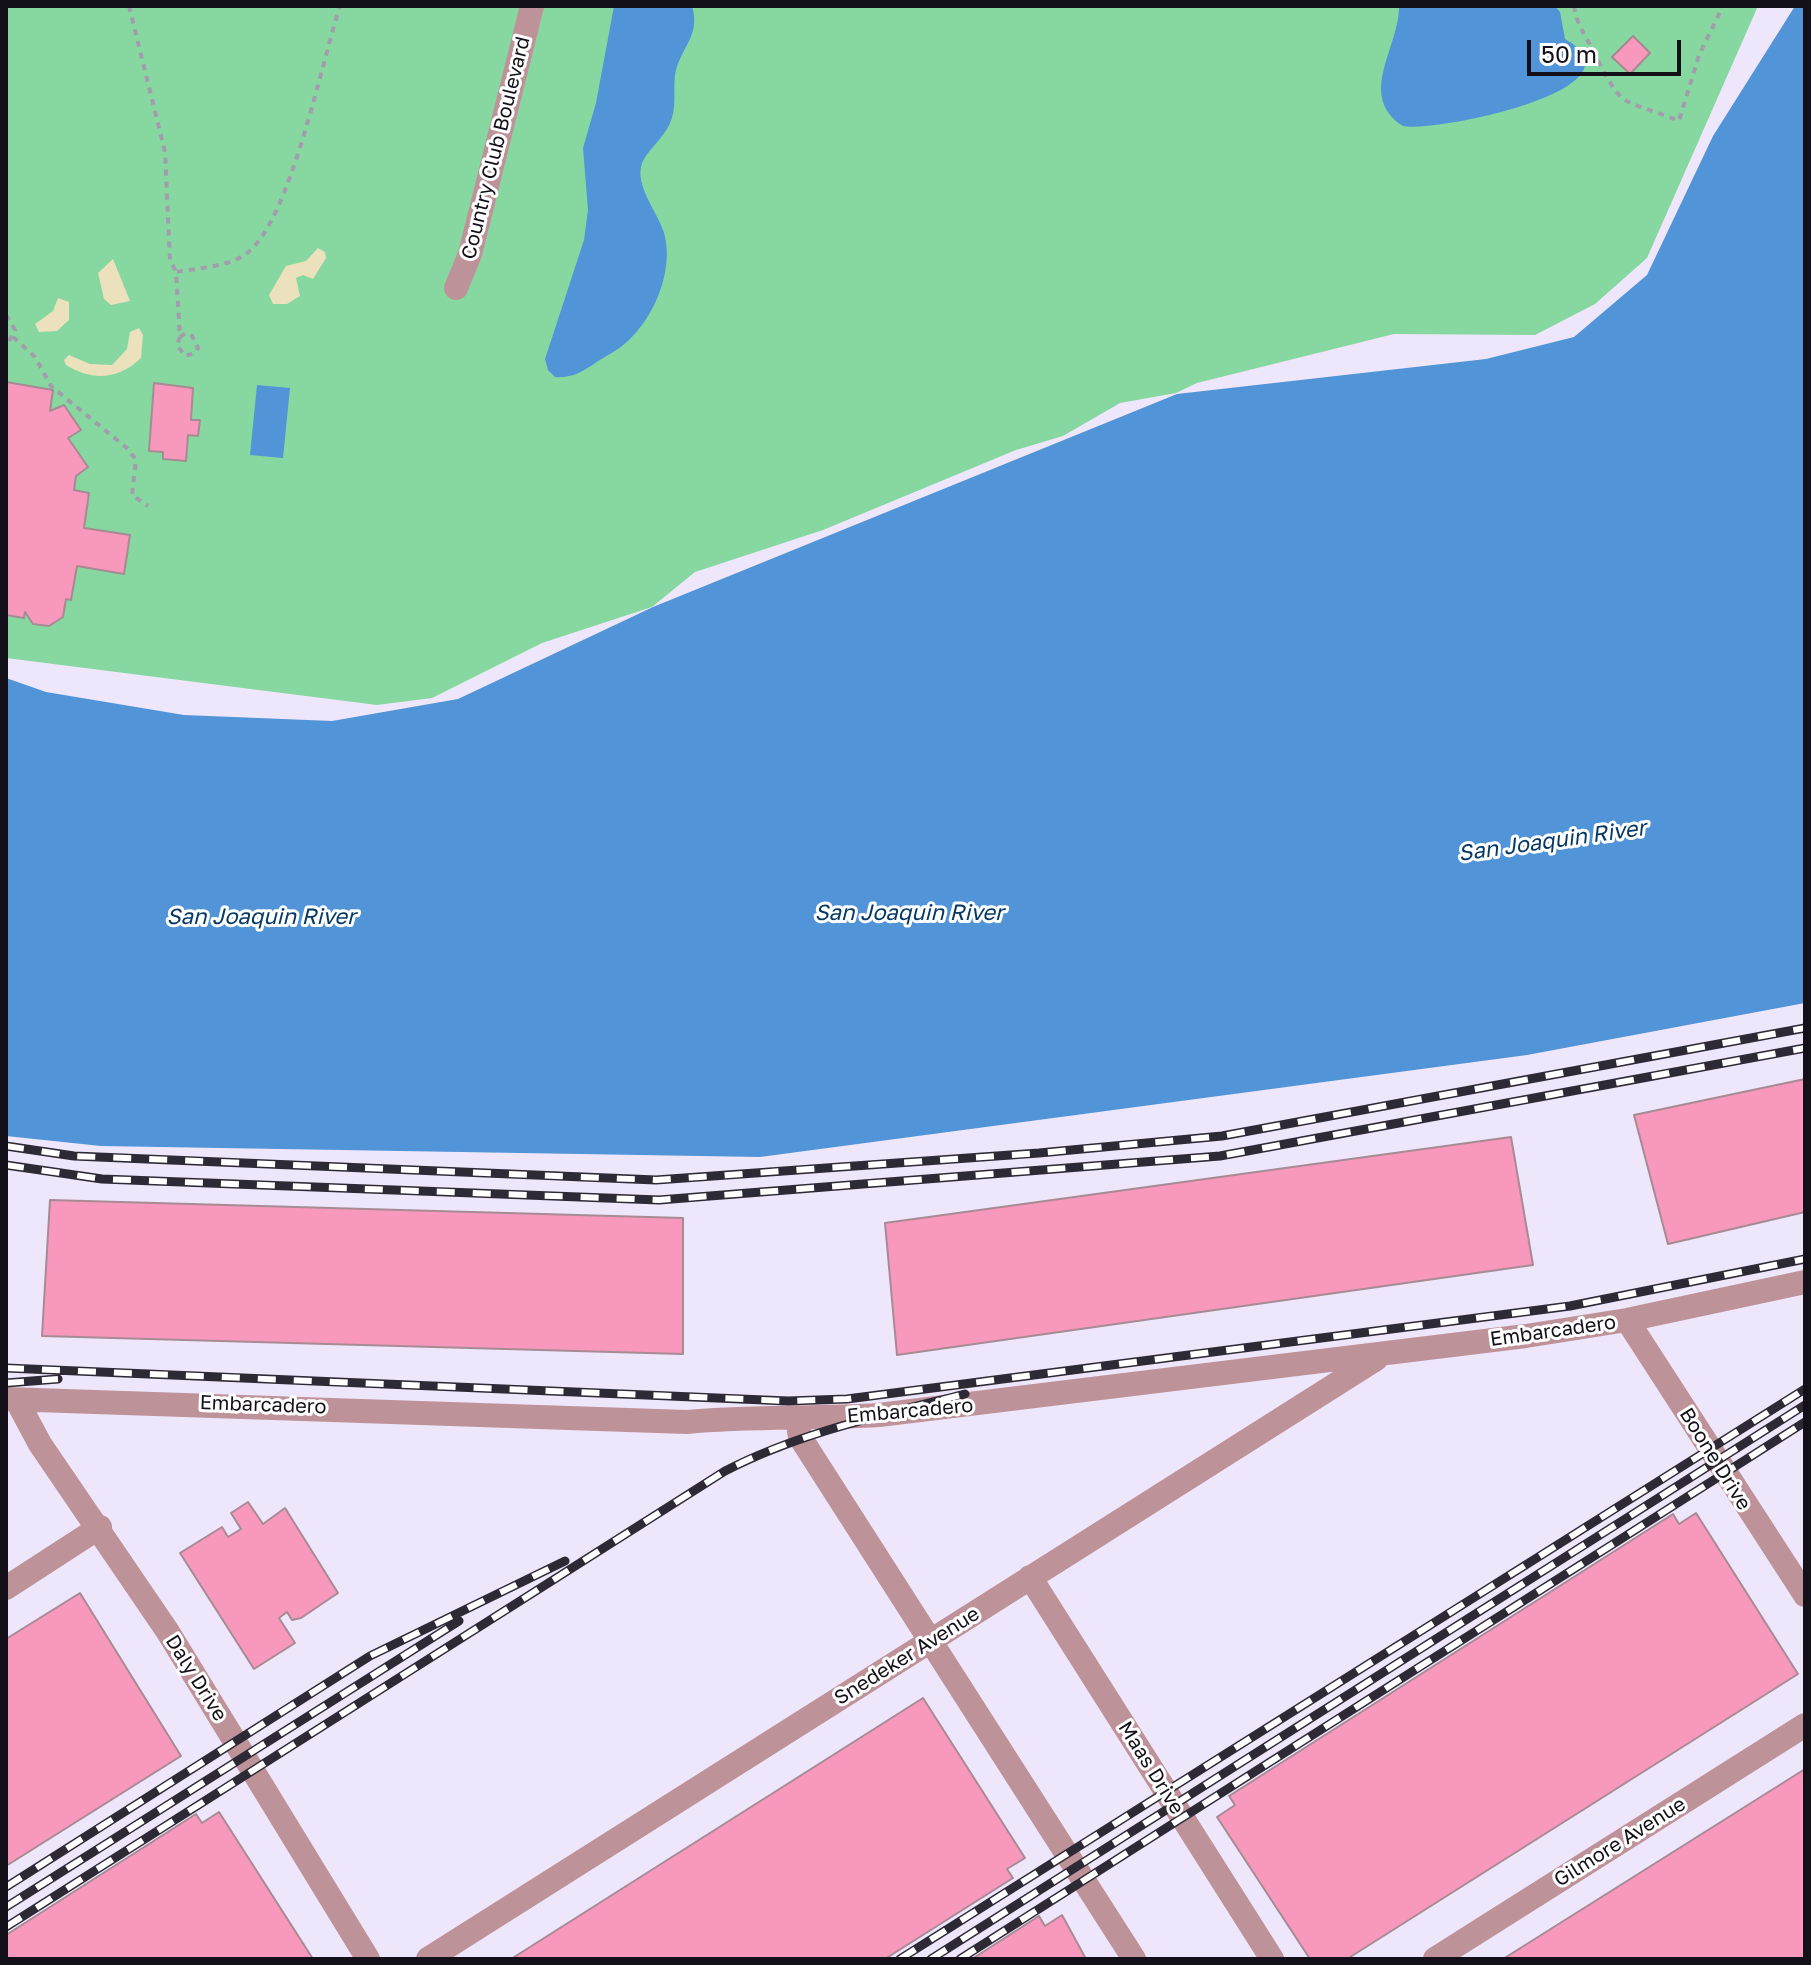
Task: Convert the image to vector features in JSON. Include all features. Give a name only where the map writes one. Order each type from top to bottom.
[{"type":"street","name":"Country Club Boulevard","points":[[456,288],[470,254],[532,6]]},
{"type":"street","name":"Embarcadero","points":[[12,1400],[82,1399],[687,1422],[738,1417],[797,1419],[938,1409],[1386,1353],[1627,1320],[1805,1282]]},
{"type":"street","name":"Boone Drive","points":[[1627,1320],[1805,1595]]},
{"type":"street","name":"Snedeker Avenue","points":[[428,1959],[1386,1353]]},
{"type":"street","name":"Daly Drive","points":[[12,1400],[100,1527],[368,1959]]},
{"type":"street","points":[[797,1419],[800,1437],[1134,1959]]},
{"type":"street","points":[[6,1588],[100,1527]]},
{"type":"street","name":"Maas Drive","points":[[1030,1577],[1272,1959]]},
{"type":"street","name":"Gilmore Avenue","points":[[1435,1959],[1805,1725]]},
{"type":"path","points":[[129,6],[165,152],[170,251],[176,272],[179,352],[185,356],[195,353],[198,348],[192,336],[186,333],[180,337]]},
{"type":"path","points":[[176,272],[237,260],[263,234],[282,196],[340,6]]},
{"type":"path","points":[[1574,6],[1578,30],[1591,46],[1614,92],[1636,108],[1679,121],[1699,55],[1723,6]]},
{"type":"path","points":[[6,315],[15,330],[6,346]]},
{"type":"path","points":[[13,337],[35,357],[51,386],[128,449],[136,460],[132,495],[148,506]]},
{"type":"green space","points":[[6,6],[1758,6],[1647,258],[1595,304],[1535,335],[1394,334],[1197,383],[1176,393],[1120,403],[1063,436],[1016,450],[823,530],[695,572],[652,607],[542,643],[432,698],[377,705],[6,658]]},
{"type":"sand","points":[[318,248],[325,252],[326,258],[313,279],[303,275],[296,278],[300,296],[287,304],[273,304],[269,295],[286,266],[306,261]]},
{"type":"sand","points":[[113,259],[130,301],[111,305],[104,299],[98,273]]},
{"type":"sand","points":[[58,298],[69,302],[69,320],[57,331],[39,332],[35,324],[53,311]]},
{"type":"sand","points":[[139,328],[143,335],[141,358],[123,371],[95,376],[66,365],[64,360],[69,355],[90,364],[112,365],[127,349],[130,332]]},
{"type":"water","points":[[614,6],[692,6],[694,26],[675,75],[672,117],[664,134],[642,163],[640,172],[644,190],[664,233],[666,267],[656,302],[636,333],[624,345],[584,370],[571,376],[555,377],[548,370],[545,359],[584,240],[588,210],[583,148],[596,103]]},
{"type":"water","points":[[1399,6],[1555,6],[1560,12],[1565,39],[1584,57],[1581,75],[1560,90],[1528,104],[1490,115],[1403,126],[1389,114],[1381,85]]},
{"type":"water","name":"San Joaquin River","points":[[1795,6],[1805,6],[1805,1003],[1527,1055],[760,1157],[101,1146],[6,1136],[6,678],[46,692],[184,715],[332,721],[458,699],[653,607],[1177,394],[1486,359],[1574,337],[1647,275],[1713,136]]},
{"type":"water","points":[[257,385],[290,388],[283,458],[250,455]]},
{"type":"building","points":[[1633,36],[1650,53],[1630,74],[1612,57]]},
{"type":"building","points":[[6,382],[53,390],[50,411],[64,405],[81,430],[68,438],[88,467],[76,476],[74,490],[89,493],[84,528],[130,535],[124,574],[77,566],[71,600],[66,599],[63,617],[49,626],[33,624],[25,612],[24,618],[6,615]]},
{"type":"building","points":[[154,383],[193,388],[191,420],[200,420],[198,436],[188,435],[186,461],[163,459],[163,452],[149,451]]},
{"type":"building","points":[[1805,1079],[1805,1212],[1668,1244],[1634,1115]]},
{"type":"building","points":[[1511,1137],[1533,1265],[897,1355],[885,1223]]},
{"type":"building","points":[[50,1200],[683,1218],[683,1354],[42,1336]]},
{"type":"building","points":[[248,1502],[263,1524],[285,1508],[338,1593],[301,1618],[292,1620],[287,1612],[279,1618],[295,1643],[254,1669],[180,1553],[222,1527],[228,1537],[241,1529],[231,1513]]},
{"type":"building","points":[[1696,1513],[1798,1674],[1347,1959],[1310,1959],[1217,1817],[1235,1805],[1229,1796],[1673,1514],[1679,1524]]},
{"type":"building","points":[[80,1593],[181,1756],[6,1866],[6,1639]]},
{"type":"building","points":[[923,1698],[1025,1858],[1007,1869],[1013,1878],[885,1959],[511,1959]]},
{"type":"building","points":[[1805,1769],[1805,1959],[1503,1959]]},
{"type":"building","points":[[219,1812],[313,1959],[6,1959],[6,1935],[196,1814],[202,1823]]},
{"type":"building","points":[[1062,1915],[1086,1959],[972,1959],[1039,1916],[1045,1926]]},
{"type":"railway","points":[[6,1146],[74,1156],[656,1180],[1039,1153],[1222,1136],[1805,1028]]},
{"type":"railway","points":[[6,1165],[102,1179],[659,1200],[1220,1156],[1805,1048]]},
{"type":"railway","points":[[6,1368],[788,1401],[847,1399],[1570,1306],[1805,1259]]},
{"type":"railway","points":[[6,1383],[58,1379]]},
{"type":"railway","points":[[900,1959],[1805,1389]]},
{"type":"railway","points":[[6,1927],[725,1471],[812,1435],[965,1394]]},
{"type":"railway","points":[[931,1959],[1805,1405]]},
{"type":"railway","points":[[960,1959],[1805,1422]]},
{"type":"railway","points":[[6,1887],[370,1656],[565,1561]]},
{"type":"railway","points":[[6,1907],[459,1621]]}]
